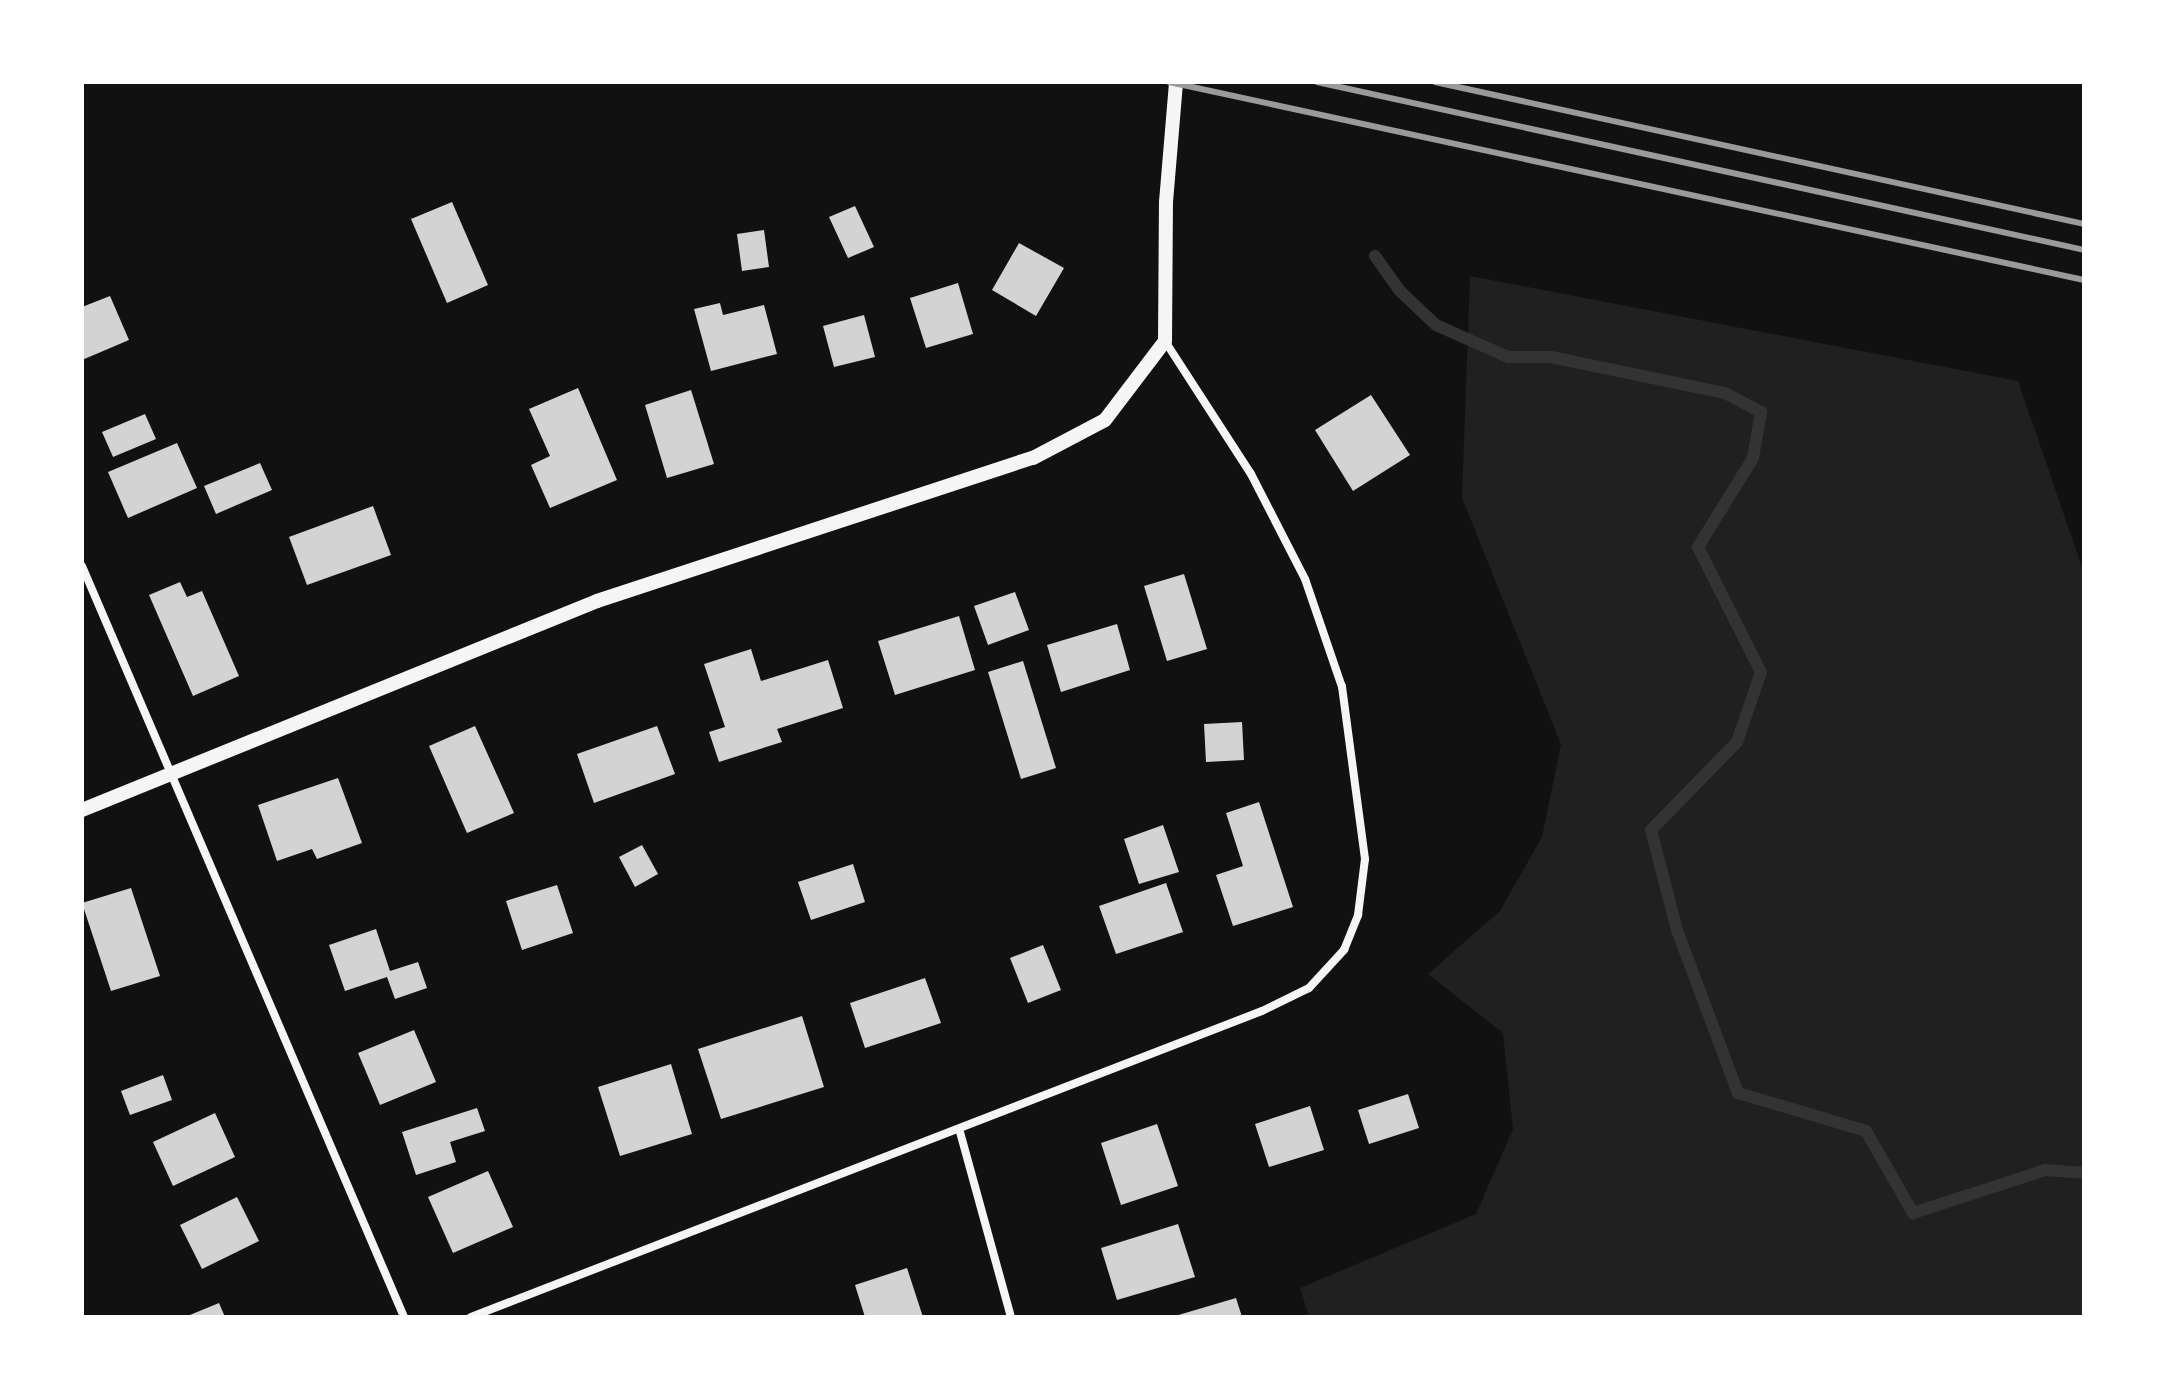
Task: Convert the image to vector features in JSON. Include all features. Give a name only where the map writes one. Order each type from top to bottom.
[{"type":"street","points":[[471,1317],[960,1132],[1309,988],[1344,950],[1358,915],[1365,859],[1342,687],[1305,579],[1251,474],[1165,341],[1166,202],[1176,82]]},
{"type":"street","points":[[82,810],[172,770],[597,601],[1072,442],[1105,420],[1165,341]]},
{"type":"street","points":[[82,566],[404,1317]]},
{"type":"street","points":[[960,1132],[1011,1317]]},
{"type":"shaded area","points":[[1470,276],[2018,381],[2084,573],[2084,1317],[1309,1317],[1300,1288],[1476,1214],[1513,1129],[1503,1033],[1428,974],[1500,911],[1542,837],[1561,744],[1462,498]]},
{"type":"building","points":[[452,202],[488,285],[447,303],[411,219]]},
{"type":"building","points":[[855,206],[874,247],[848,258],[829,217]]},
{"type":"building","points":[[764,230],[769,267],[742,271],[737,234]]},
{"type":"building","points":[[1019,243],[1064,268],[1036,316],[992,290]]},
{"type":"building","points":[[958,283],[973,334],[926,348],[910,298]]},
{"type":"building","points":[[110,296],[129,340],[82,360],[82,307]]},
{"type":"building","points":[[720,303],[723,315],[764,305],[777,354],[711,371],[694,309]]},
{"type":"building","points":[[864,315],[875,357],[834,367],[823,326]]},
{"type":"building","points":[[578,388],[617,480],[550,508],[531,465],[550,456],[529,409]]},
{"type":"building","points":[[691,390],[714,464],[667,478],[645,405]]},
{"type":"building","points":[[1371,395],[1410,455],[1353,491],[1315,430]]},
{"type":"building","points":[[145,414],[156,439],[113,457],[102,432]]},
{"type":"building","points":[[177,443],[197,488],[128,518],[108,472]]},
{"type":"building","points":[[260,463],[272,490],[216,514],[204,486]]},
{"type":"building","points":[[373,506],[391,555],[307,585],[289,537]]},
{"type":"building","points":[[1184,574],[1207,649],[1167,661],[1144,586]]},
{"type":"building","points":[[180,582],[187,597],[202,591],[239,676],[193,696],[149,595]]},
{"type":"building","points":[[1015,592],[1029,630],[988,645],[974,606]]},
{"type":"building","points":[[959,616],[975,670],[895,695],[878,641]]},
{"type":"building","points":[[1117,624],[1130,670],[1061,692],[1047,645]]},
{"type":"building","points":[[751,649],[761,681],[828,660],[843,708],[777,729],[782,742],[719,762],[709,732],[725,727],[704,664]]},
{"type":"building","points":[[1023,661],[1056,768],[1021,779],[988,672]]},
{"type":"building","points":[[1242,722],[1244,760],[1206,762],[1204,724]]},
{"type":"building","points":[[475,726],[514,813],[467,833],[429,746]]},
{"type":"building","points":[[657,726],[675,774],[594,803],[577,754]]},
{"type":"building","points":[[338,778],[362,843],[317,859],[312,849],[277,861],[258,805]]},
{"type":"building","points":[[1259,802],[1293,907],[1233,926],[1216,875],[1243,866],[1226,813]]},
{"type":"building","points":[[1163,825],[1179,872],[1139,884],[1124,839]]},
{"type":"building","points":[[642,845],[658,874],[635,887],[619,857]]},
{"type":"building","points":[[853,864],[865,902],[811,920],[798,882]]},
{"type":"building","points":[[1166,883],[1183,932],[1116,954],[1099,906]]},
{"type":"building","points":[[557,885],[573,933],[522,950],[506,901]]},
{"type":"building","points":[[131,888],[160,976],[111,991],[82,903]]},
{"type":"building","points":[[376,929],[390,971],[418,962],[427,988],[395,999],[387,977],[345,991],[329,945]]},
{"type":"building","points":[[1043,945],[1061,990],[1028,1003],[1010,958]]},
{"type":"building","points":[[925,978],[941,1023],[865,1048],[850,1003]]},
{"type":"building","points":[[802,1016],[824,1087],[721,1119],[698,1049]]},
{"type":"building","points":[[414,1030],[436,1082],[380,1105],[358,1053]]},
{"type":"building","points":[[671,1064],[692,1134],[620,1156],[598,1087]]},
{"type":"building","points":[[163,1075],[172,1100],[130,1115],[121,1091]]},
{"type":"building","points":[[1408,1094],[1419,1128],[1369,1144],[1358,1110]]},
{"type":"building","points":[[1310,1106],[1324,1150],[1269,1167],[1255,1124]]},
{"type":"building","points":[[477,1108],[485,1131],[450,1142],[456,1162],[416,1175],[402,1132]]},
{"type":"building","points":[[215,1113],[235,1157],[173,1186],[153,1142]]},
{"type":"building","points":[[1157,1124],[1178,1186],[1121,1205],[1101,1143]]},
{"type":"building","points":[[488,1171],[513,1227],[453,1253],[428,1197]]},
{"type":"building","points":[[237,1197],[259,1241],[202,1269],[180,1225]]},
{"type":"building","points":[[1178,1224],[1195,1277],[1117,1300],[1101,1248]]},
{"type":"building","points":[[907,1268],[923,1317],[865,1317],[855,1285]]},
{"type":"building","points":[[1236,1298],[1242,1317],[1175,1316]]},
{"type":"building","points":[[219,1303],[225,1317],[185,1317]]},
{"type":"waterway","points":[[1375,256],[1400,291],[1436,325],[1508,357],[1551,357],[1725,393],[1761,412],[1753,458],[1698,547],[1761,672],[1737,742],[1651,830],[1677,930],[1738,1093],[1866,1131],[1913,1213],[2045,1170],[2084,1173]]},
{"type":"railway","points":[[1169,82],[2084,280]]},
{"type":"railway","points":[[1317,82],[2084,250]]},
{"type":"railway","points":[[1435,82],[2084,224]]}]
